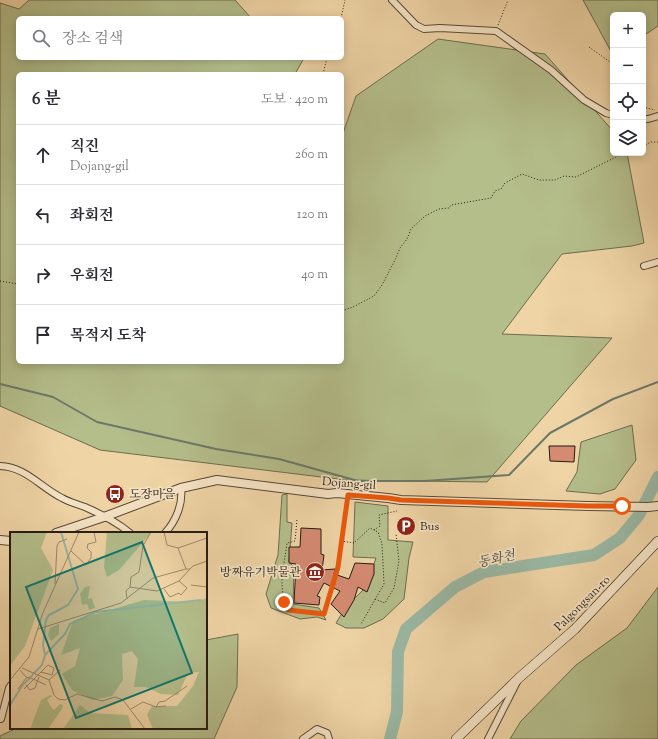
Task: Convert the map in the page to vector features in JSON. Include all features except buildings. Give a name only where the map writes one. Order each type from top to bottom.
[{"type":"main road","name":"Palgongsan-ro","points":[[456,739],[520,677],[575,629],[658,541]]},
{"type":"street","points":[[392,0],[416,25],[424,29],[440,28],[496,32],[551,70],[584,100],[610,114]]},
{"type":"street","points":[[646,119],[658,116]]},
{"type":"street","points":[[644,266],[658,262]]},
{"type":"street","points":[[0,466],[18,469],[62,498],[120,524],[129,532]]},
{"type":"street","name":"Dojang-gil","points":[[59,532],[181,488],[217,480],[328,494],[401,500],[588,506],[658,506]]},
{"type":"street","points":[[166,532],[171,527],[179,509],[182,498],[181,488]]},
{"type":"street","points":[[648,507],[658,513]]},
{"type":"street","points":[[0,540],[10,541]]},
{"type":"street","name":"Palgongsan-ro","points":[[488,739],[520,677]]},
{"type":"street","points":[[0,719],[2,718],[10,686]]},
{"type":"street","points":[[303,739],[318,729],[327,733],[329,739]]},
{"type":"path","points":[[341,16],[345,0]]},
{"type":"path","points":[[496,32],[508,0]]},
{"type":"path","points":[[589,47],[610,62]]},
{"type":"path","points":[[324,72],[326,60]]},
{"type":"path","points":[[646,108],[658,110]]},
{"type":"path","points":[[646,145],[652,142],[658,142]]},
{"type":"path","points":[[344,310],[374,296],[382,285],[411,229],[425,216],[439,209],[449,208],[452,205],[491,198],[495,191],[522,174],[539,180],[555,180],[564,176],[576,177],[618,156]]},
{"type":"path","points":[[0,281],[16,284]]},
{"type":"path","points":[[297,520],[295,541],[287,543],[281,577],[284,602],[288,610],[324,614],[338,567],[348,495]]},
{"type":"path","points":[[374,530],[380,526],[379,515],[397,511]]},
{"type":"path","points":[[341,541],[354,543],[370,528],[378,532],[382,544],[384,584],[361,624]]},
{"type":"path","points":[[375,599],[386,603],[394,588],[399,561],[396,534]]},
{"type":"green space","points":[[29,0],[235,0],[249,16],[16,16],[16,60],[303,60],[296,72],[16,72],[16,364],[344,364],[344,130],[356,96],[438,39],[545,54],[610,128],[610,156],[628,156],[644,243],[632,246],[562,254],[502,334],[612,338],[487,482],[346,480],[100,450],[0,406],[0,3],[19,9]]},
{"type":"green space","points":[[583,0],[658,0],[658,26],[646,34],[646,12],[610,12],[610,50]]},
{"type":"green space","points":[[632,425],[636,460],[615,489],[600,494],[566,491],[577,472],[581,442]]},
{"type":"green space","points":[[287,494],[287,522],[292,523],[289,562],[294,567],[293,604],[319,608],[326,620],[317,617],[300,619],[271,608],[266,594],[278,555],[282,495]]},
{"type":"green space","points":[[355,502],[388,506],[388,540],[413,542],[409,558],[404,599],[383,619],[364,628],[346,628],[336,623],[346,607],[366,587],[376,558],[353,557]]},
{"type":"green space","points":[[658,587],[658,739],[510,739],[521,721],[576,665],[627,628]]},
{"type":"green space","points":[[238,634],[237,687],[214,739],[0,739],[0,736],[15,729],[207,729],[207,640]]},
{"type":"waterway","points":[[0,384],[53,397],[97,422],[216,449],[279,459],[358,481],[425,481],[509,475],[550,433],[613,399],[658,382]]},
{"type":"waterway","name":"동화천","points":[[390,739],[397,712],[398,652],[406,629],[455,587],[484,572],[594,555],[620,538],[639,515],[658,477]]},
{"type":"place","name":"도장마을","points":[[115,494]]},
{"type":"place","name":"Bus","points":[[406,526]]},
{"type":"place","name":"방짜유기박물관","points":[[315,572]]},
{"type":"route","points":[[284,602],[288,610],[324,614],[338,567],[348,495],[401,500],[622,506]]}]
